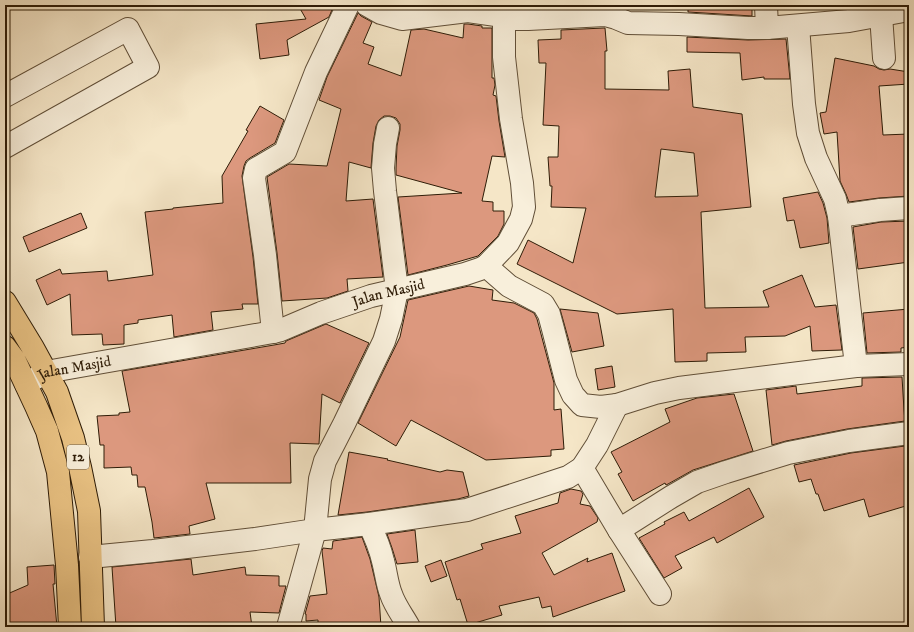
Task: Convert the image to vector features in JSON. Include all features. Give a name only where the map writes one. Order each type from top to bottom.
[{"type":"highway","name":"12","points":[[5,302],[33,348],[57,392],[73,438],[88,511],[93,627]]},
{"type":"highway","name":"12","points":[[5,347],[14,359],[26,384],[46,432],[58,472],[67,557],[70,627]]},
{"type":"street","points":[[273,332],[265,255],[254,178],[256,170],[285,152],[316,72],[348,5]]},
{"type":"street","points":[[367,5],[381,13],[402,19],[468,11],[504,11],[510,19],[605,15],[628,23],[748,28],[798,26],[849,21],[909,10]]},
{"type":"street","points":[[766,5],[767,28]]},
{"type":"street","name":"Jalan Masjid","points":[[26,384],[46,372],[282,330],[328,311],[371,296],[465,274],[486,266],[508,243],[521,219],[524,207],[522,183],[511,119],[504,57],[504,11]]},
{"type":"street","points":[[881,15],[884,58]]},
{"type":"street","points":[[798,26],[804,104],[808,133],[816,158],[835,199],[839,216],[856,366]]},
{"type":"street","points":[[5,96],[128,29],[148,67],[5,148]]},
{"type":"street","points":[[288,627],[315,530],[320,479],[325,461],[384,341],[391,319],[397,290],[383,168],[388,128]]},
{"type":"street","points":[[839,216],[880,210],[909,208]]},
{"type":"street","points":[[486,266],[509,286],[543,304],[549,314],[566,380],[573,396],[582,405],[601,407],[617,405],[655,393],[679,388],[856,366],[909,364]]},
{"type":"street","points":[[90,557],[247,540],[467,510],[568,477],[582,468],[598,445],[617,405]]},
{"type":"street","points":[[619,530],[697,482],[726,472],[788,453],[849,441],[909,433]]},
{"type":"street","points":[[582,468],[660,594]]},
{"type":"street","points":[[369,524],[380,550],[391,595],[396,607],[408,627]]},
{"type":"building","points":[[298,5],[334,5],[329,17],[287,40],[289,55],[260,59],[256,24],[306,19]]},
{"type":"building","points":[[688,5],[752,5],[752,16],[688,12]]},
{"type":"building","points":[[358,13],[372,22],[363,43],[374,47],[368,64],[401,76],[411,30],[424,29],[463,38],[464,24],[482,26],[482,28],[492,28],[492,78],[494,78],[495,85],[493,95],[496,96],[505,157],[492,156],[482,201],[493,202],[493,211],[504,211],[504,224],[498,236],[478,256],[408,275],[398,197],[462,193],[396,175],[397,146],[400,124],[396,118],[384,116],[379,120],[376,126],[371,168],[349,162],[346,201],[373,199],[383,277],[347,279],[348,291],[327,298],[282,301],[267,177],[289,164],[327,166],[341,109],[319,100],[327,77]]},
{"type":"building","points":[[605,28],[607,51],[605,51],[605,89],[669,90],[668,71],[690,69],[693,107],[742,114],[751,207],[701,212],[705,308],[769,307],[763,291],[802,275],[815,307],[836,305],[842,350],[812,351],[810,326],[785,336],[745,337],[746,352],[707,353],[707,361],[675,362],[673,309],[617,314],[517,264],[528,240],[573,263],[586,208],[551,207],[552,186],[550,186],[548,157],[558,157],[559,126],[543,125],[546,63],[539,63],[538,40],[561,39],[561,30]],"holes":[[[661,149],[694,153],[698,196],[655,197]]]},
{"type":"building","points":[[687,37],[748,40],[786,39],[790,79],[764,79],[764,77],[742,80],[740,53],[687,52]]},
{"type":"building","points":[[835,58],[874,66],[884,70],[890,69],[909,72],[909,84],[879,86],[883,135],[909,134],[909,196],[849,202],[840,181],[837,132],[824,134],[820,113],[826,112]]},
{"type":"building","points":[[260,106],[284,120],[275,143],[246,161],[242,176],[258,304],[242,304],[243,309],[211,312],[213,330],[174,337],[172,315],[138,320],[138,323],[124,325],[124,344],[103,345],[102,334],[72,335],[70,294],[47,305],[36,280],[60,269],[62,274],[107,271],[108,281],[153,275],[145,212],[223,203],[222,176],[248,131],[246,130]]},
{"type":"building","points":[[818,192],[827,218],[829,243],[800,248],[794,220],[787,221],[783,198]]},
{"type":"building","points":[[81,213],[87,228],[29,252],[23,237]]},
{"type":"building","points":[[909,221],[909,262],[858,269],[853,227],[881,222]]},
{"type":"building","points":[[469,286],[493,290],[492,300],[514,303],[534,313],[537,319],[554,383],[554,410],[561,409],[564,449],[551,450],[551,456],[486,460],[411,420],[396,446],[358,423],[400,337],[408,300]]},
{"type":"building","points":[[560,309],[598,313],[604,346],[572,352]]},
{"type":"building","points":[[909,309],[909,347],[901,348],[901,352],[867,353],[863,313]]},
{"type":"building","points":[[326,324],[369,343],[340,403],[322,394],[319,444],[290,443],[291,483],[206,483],[215,519],[189,526],[190,534],[154,538],[145,487],[138,487],[137,475],[132,475],[131,467],[104,468],[104,445],[100,445],[97,416],[119,415],[119,413],[130,412],[122,371],[285,343],[286,341]]},
{"type":"building","points":[[612,366],[615,387],[598,390],[595,369]]},
{"type":"building","points":[[902,377],[905,421],[847,429],[772,445],[766,390],[796,386],[797,394],[862,386],[862,378]]},
{"type":"building","points":[[734,394],[753,451],[693,470],[666,485],[665,483],[633,501],[618,474],[622,472],[611,452],[670,422],[665,409],[697,398]]},
{"type":"building","points":[[905,446],[909,461],[909,505],[869,517],[864,499],[824,511],[811,479],[799,482],[794,465],[851,453]]},
{"type":"building","points":[[349,452],[388,459],[387,460],[440,472],[447,470],[463,472],[469,496],[458,499],[338,515]]},
{"type":"building","points":[[749,488],[764,517],[717,543],[714,537],[675,556],[682,568],[664,578],[639,538],[665,524],[664,522],[684,512],[689,521]]},
{"type":"building","points":[[571,489],[581,491],[583,494],[580,504],[590,506],[598,518],[597,522],[542,553],[554,575],[588,558],[587,562],[612,553],[625,591],[553,617],[551,606],[542,608],[539,597],[499,606],[502,615],[468,625],[460,599],[457,600],[445,562],[483,549],[481,544],[521,533],[515,516],[558,503],[560,493]]},
{"type":"building","points":[[415,530],[418,562],[397,564],[387,534]]},
{"type":"building","points":[[362,537],[370,559],[379,597],[381,627],[318,627],[318,620],[306,621],[305,614],[310,596],[327,594],[322,551],[323,548],[332,549],[333,541]]},
{"type":"building","points":[[191,559],[193,575],[245,567],[246,575],[279,576],[279,586],[286,586],[279,613],[250,612],[252,627],[116,627],[112,567]]},
{"type":"building","points":[[441,560],[447,576],[431,582],[425,566]]},
{"type":"building","points":[[54,565],[55,584],[53,584],[57,627],[5,627],[5,595],[28,585],[27,567]]}]
